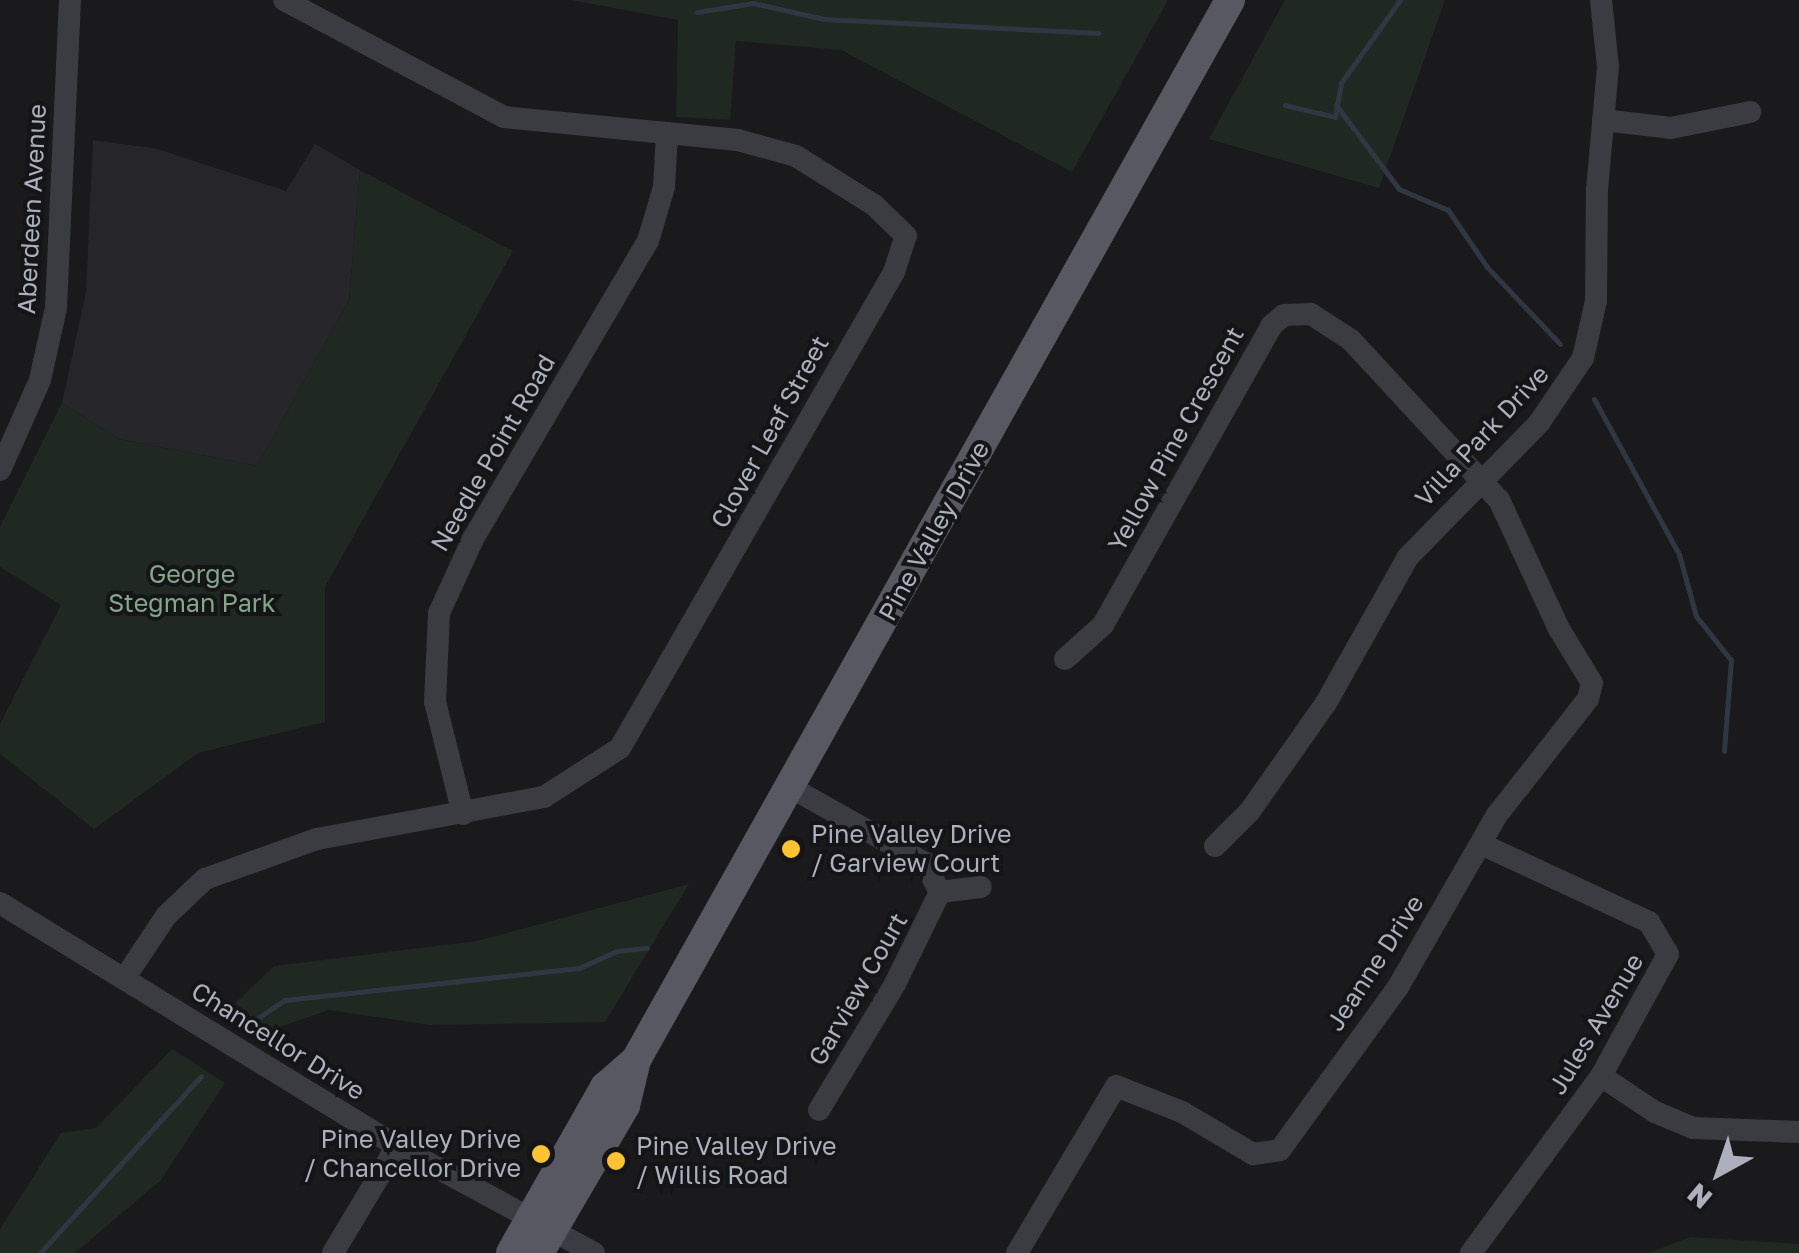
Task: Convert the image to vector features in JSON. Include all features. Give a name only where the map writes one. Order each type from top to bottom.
[{"type":"main road","name":"Pine Valley Drive","points":[[511,1253],[540,1234],[605,1087],[636,1060],[1230,0]]},
{"type":"street","name":"Aberdeen Avenue","points":[[0,470],[40,380],[56,308],[70,0]]},
{"type":"street","name":"Clover Leaf Street","points":[[124,979],[166,916],[206,878],[308,842],[464,814],[562,790],[631,736],[904,250],[900,225],[796,156],[738,140],[504,117],[284,0]]},
{"type":"street","name":"Villa Park Drive","points":[[1214,846],[1250,812],[1326,703],[1408,557],[1556,403],[1583,358],[1596,302],[1609,49],[1601,0]]},
{"type":"street","points":[[1603,120],[1671,128],[1750,112]]},
{"type":"street","name":"Needle Point Road","points":[[464,814],[436,702],[439,613],[472,539],[648,241],[664,187],[667,134]]},
{"type":"street","name":"Yellow Pine Crescent","points":[[1064,659],[1103,626],[1263,339],[1284,315],[1311,314],[1351,340],[1481,481]]},
{"type":"street","name":"Jeanne Drive","points":[[1017,1253],[1116,1086],[1182,1112],[1253,1154],[1280,1150],[1398,987],[1510,795],[1588,698],[1592,683],[1558,629],[1518,529],[1481,481]]},
{"type":"street","points":[[790,786],[925,863],[940,892],[981,887]]},
{"type":"street","name":"Jules Avenue","points":[[1471,1253],[1602,1076],[1666,967],[1660,931],[1481,844]]},
{"type":"street","name":"Garview Court","points":[[818,1110],[895,984],[940,892]]},
{"type":"street","name":"Chancellor Drive","points":[[0,902],[540,1234],[594,1253]]},
{"type":"street","points":[[1602,1076],[1655,1112],[1694,1128],[1799,1132]]},
{"type":"street","points":[[333,1253],[397,1146]]},
{"type":"shaded area","points":[[93,140],[158,149],[286,191],[315,144],[360,170],[349,300],[257,466],[119,439],[62,403],[86,292]]},
{"type":"green space","points":[[571,0],[1168,0],[1072,172],[841,50],[736,41],[730,120],[676,117],[678,20]]},
{"type":"green space","points":[[1285,0],[1445,0],[1379,188],[1209,139]]},
{"type":"green space","name":"George Stegman Park","points":[[360,170],[513,251],[325,587],[325,722],[198,753],[94,829],[0,754],[0,724],[61,605],[0,567],[0,527],[62,403],[119,439],[257,466],[349,300]]},
{"type":"green space","points":[[689,884],[605,1022],[430,1025],[329,1010],[259,1034],[224,1014],[274,966],[477,941]]},
{"type":"green space","points":[[172,1049],[225,1083],[161,1180],[75,1253],[0,1253],[0,1229],[61,1133],[96,1128]]},
{"type":"green space","points":[[1690,1237],[1799,1244],[1799,1253],[1649,1253]]},
{"type":"waterway","points":[[1285,105],[1335,117],[1341,83],[1400,0]]},
{"type":"waterway","points":[[697,12],[753,3],[824,19],[1099,33]]},
{"type":"waterway","points":[[1336,105],[1399,189],[1448,210],[1487,267],[1560,344]]},
{"type":"waterway","points":[[1594,399],[1679,554],[1696,616],[1731,660],[1724,751]]},
{"type":"waterway","points":[[252,1022],[285,1000],[579,968],[617,951],[647,948]]},
{"type":"waterway","points":[[40,1253],[201,1076]]},
{"type":"place","name":"Pine Valley Drive / Garview Court","points":[[791,849]]},
{"type":"place","name":"Pine Valley Drive / Chancellor Drive","points":[[541,1154]]},
{"type":"place","name":"Pine Valley Drive / Willis Road","points":[[616,1161]]}]
